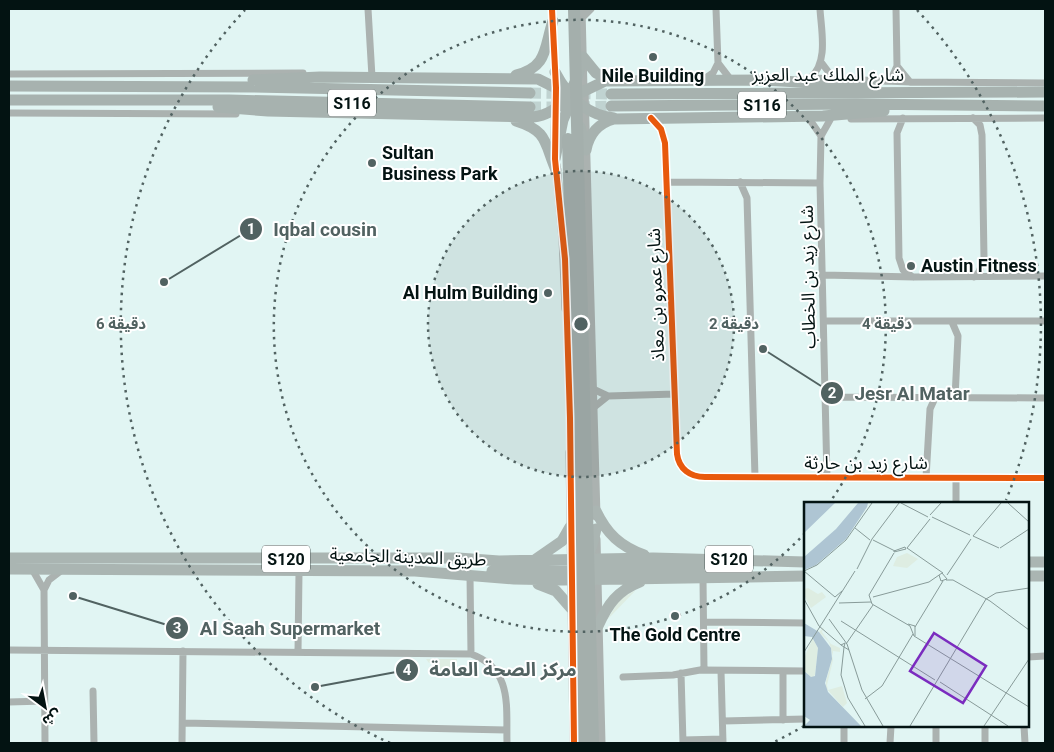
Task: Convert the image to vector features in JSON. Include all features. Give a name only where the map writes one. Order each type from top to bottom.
[{"type":"highway","points":[[566,9],[584,743]]},
{"type":"highway","points":[[578,14],[593,743]]},
{"type":"highway","points":[[506,78],[530,70],[540,62],[545,54],[552,21]]},
{"type":"highway","points":[[583,56],[596,73],[611,80]]},
{"type":"highway","points":[[556,164],[563,120],[576,84],[583,56]]},
{"type":"highway","points":[[555,72],[570,99],[586,150]]},
{"type":"highway","points":[[217,87],[239,81],[320,77],[538,79],[552,85],[588,111],[618,119]]},
{"type":"highway","points":[[174,101],[259,110],[505,118],[533,117],[551,110],[588,88],[611,80],[784,81],[884,86]]},
{"type":"highway","points":[[551,110],[554,98],[552,85]]},
{"type":"highway","name":"S116","points":[[9,86],[217,87],[530,93]]},
{"type":"highway","name":"شارع الملك عبد العزيز","points":[[611,94],[884,86],[1045,92]]},
{"type":"highway","points":[[588,88],[588,111]]},
{"type":"highway","name":"S116","points":[[9,100],[238,100],[530,108]]},
{"type":"highway","name":"شارع الملك عبد العزيز","points":[[611,106],[1045,106]]},
{"type":"highway","points":[[586,150],[589,138],[596,128],[606,122],[618,119],[881,112],[912,106]]},
{"type":"highway","points":[[505,118],[529,125],[538,130],[546,140],[556,164]]},
{"type":"main road","points":[[596,511],[604,527],[618,542],[630,550],[653,558]]},
{"type":"main road","points":[[534,560],[562,541],[570,527]]},
{"type":"main road","points":[[594,567],[596,529]]},
{"type":"main road","name":"طريق المدينة الجامعية","points":[[9,558],[570,559],[645,580],[804,576]]},
{"type":"main road","name":"طريق المدينة الجامعية","points":[[594,567],[653,558],[804,562]]},
{"type":"main road","points":[[454,574],[477,570],[571,576],[594,567],[737,566],[757,560]]},
{"type":"main road","points":[[1029,562],[1045,562]]},
{"type":"main road","name":"طريق المدينة الجامعية","points":[[9,569],[298,572],[415,571],[514,579],[571,576]]},
{"type":"main road","points":[[1029,576],[1045,576]]},
{"type":"main road","points":[[514,579],[550,588],[565,599],[571,608]]},
{"type":"main road","points":[[598,626],[611,601],[627,588],[645,580]]},
{"type":"street","points":[[368,9],[372,77]]},
{"type":"street","points":[[552,9],[555,72],[552,85]]},
{"type":"street","points":[[582,9],[578,14],[588,88]]},
{"type":"street","points":[[578,14],[591,9]]},
{"type":"street","points":[[704,80],[713,73],[718,63],[716,9]]},
{"type":"street","points":[[810,78],[817,71],[821,62],[820,9]]},
{"type":"street","points":[[884,86],[893,75],[897,66],[896,9]]},
{"type":"street","points":[[821,62],[833,78]]},
{"type":"street","points":[[718,63],[731,80]]},
{"type":"street","points":[[897,66],[910,82]]},
{"type":"street","points":[[9,74],[298,72],[320,77]]},
{"type":"street","name":"شارع الملك عبد العزيز","points":[[784,81],[833,78],[884,86],[910,82],[1045,83]]},
{"type":"street","points":[[551,110],[565,259],[570,418],[570,559],[574,743]]},
{"type":"street","points":[[588,111],[586,150],[596,529]]},
{"type":"street","points":[[9,113],[188,112],[345,117],[361,112]]},
{"type":"street","points":[[785,116],[810,120],[1045,118]]},
{"type":"street","name":"شارع عمرو بن معاذ","points":[[651,118],[664,135],[677,454],[678,462],[688,472]]},
{"type":"street","points":[[903,118],[897,133],[900,258],[903,270],[914,277]]},
{"type":"street","points":[[973,118],[982,132],[984,258],[979,272],[974,277]]},
{"type":"street","points":[[810,120],[821,136]]},
{"type":"street","name":"شارع زيد بن الخطاب","points":[[827,478],[820,183],[821,136],[830,120]]},
{"type":"street","points":[[667,182],[820,183]]},
{"type":"street","points":[[740,182],[747,198],[755,477]]},
{"type":"street","points":[[747,198],[757,183]]},
{"type":"street","points":[[823,275],[1045,277]]},
{"type":"street","points":[[824,321],[1045,321]]},
{"type":"street","points":[[952,322],[958,336],[955,398]]},
{"type":"street","points":[[593,389],[608,396],[675,394]]},
{"type":"street","points":[[593,408],[608,396]]},
{"type":"street","points":[[825,397],[1045,398]]},
{"type":"street","points":[[926,478],[930,413],[935,398]]},
{"type":"street","name":"شارع زيد بن حارثة","points":[[688,472],[700,477],[1045,478]]},
{"type":"street","points":[[956,478],[956,502]]},
{"type":"street","points":[[594,567],[598,626],[601,743]]},
{"type":"street","points":[[32,569],[41,581],[44,590],[45,743]]},
{"type":"street","points":[[44,590],[50,580],[62,570]]},
{"type":"street","points":[[298,572],[298,652]]},
{"type":"street","points":[[470,576],[471,654]]},
{"type":"street","points":[[703,578],[704,670]]},
{"type":"street","points":[[704,622],[804,623]]},
{"type":"street","points":[[9,650],[471,654],[490,663],[502,680],[505,690],[506,743]]},
{"type":"street","points":[[182,743],[183,651]]},
{"type":"street","points":[[1029,657],[1045,656]]},
{"type":"street","points":[[623,677],[704,670],[804,671]]},
{"type":"street","points":[[681,673],[683,742],[723,741],[721,671]]},
{"type":"street","points":[[783,671],[783,720]]},
{"type":"street","points":[[93,691],[94,743]]},
{"type":"street","points":[[9,702],[44,702]]},
{"type":"street","points":[[723,721],[804,719]]},
{"type":"street","points":[[182,724],[506,730]]},
{"type":"street","points":[[844,727],[844,743]]},
{"type":"street","points":[[890,727],[890,743]]},
{"type":"street","points":[[936,727],[936,743]]},
{"type":"street","points":[[985,727],[985,743]]},
{"type":"street","points":[[1024,727],[1025,743]]},
{"type":"shaded area","points":[[636,590],[607,620],[620,599]]},
{"type":"shaded area","points":[[426,659],[457,659],[457,669],[448,675],[446,671],[442,674],[433,660],[429,663]]},
{"type":"tunnel","points":[[530,93],[611,94]]},
{"type":"tunnel","points":[[579,107],[611,106]]},
{"type":"tunnel","points":[[530,107],[561,107]]},
{"type":"cycle path","points":[[552,9],[556,88],[555,159],[565,259],[570,418],[574,743]]},
{"type":"cycle path","points":[[651,118],[661,129],[665,143],[677,454],[680,464],[686,471],[700,477],[1045,478]]},
{"type":"place","name":"Nile Building","points":[[653,57]]},
{"type":"place","name":"Sultan Business Park","points":[[372,163]]},
{"type":"place","name":"Austin Fitness","points":[[911,266]]},
{"type":"place","name":"Iqbal cousin","points":[[164,282]]},
{"type":"place","name":"Al Hulm Building","points":[[548,293]]},
{"type":"place","name":"Jesr Al Matar","points":[[763,349]]},
{"type":"place","name":"Al Saah Supermarket","points":[[73,596]]},
{"type":"place","name":"The Gold Centre","points":[[675,616]]},
{"type":"place","name":"مركز الصحة العامة","points":[[315,687]]}]
